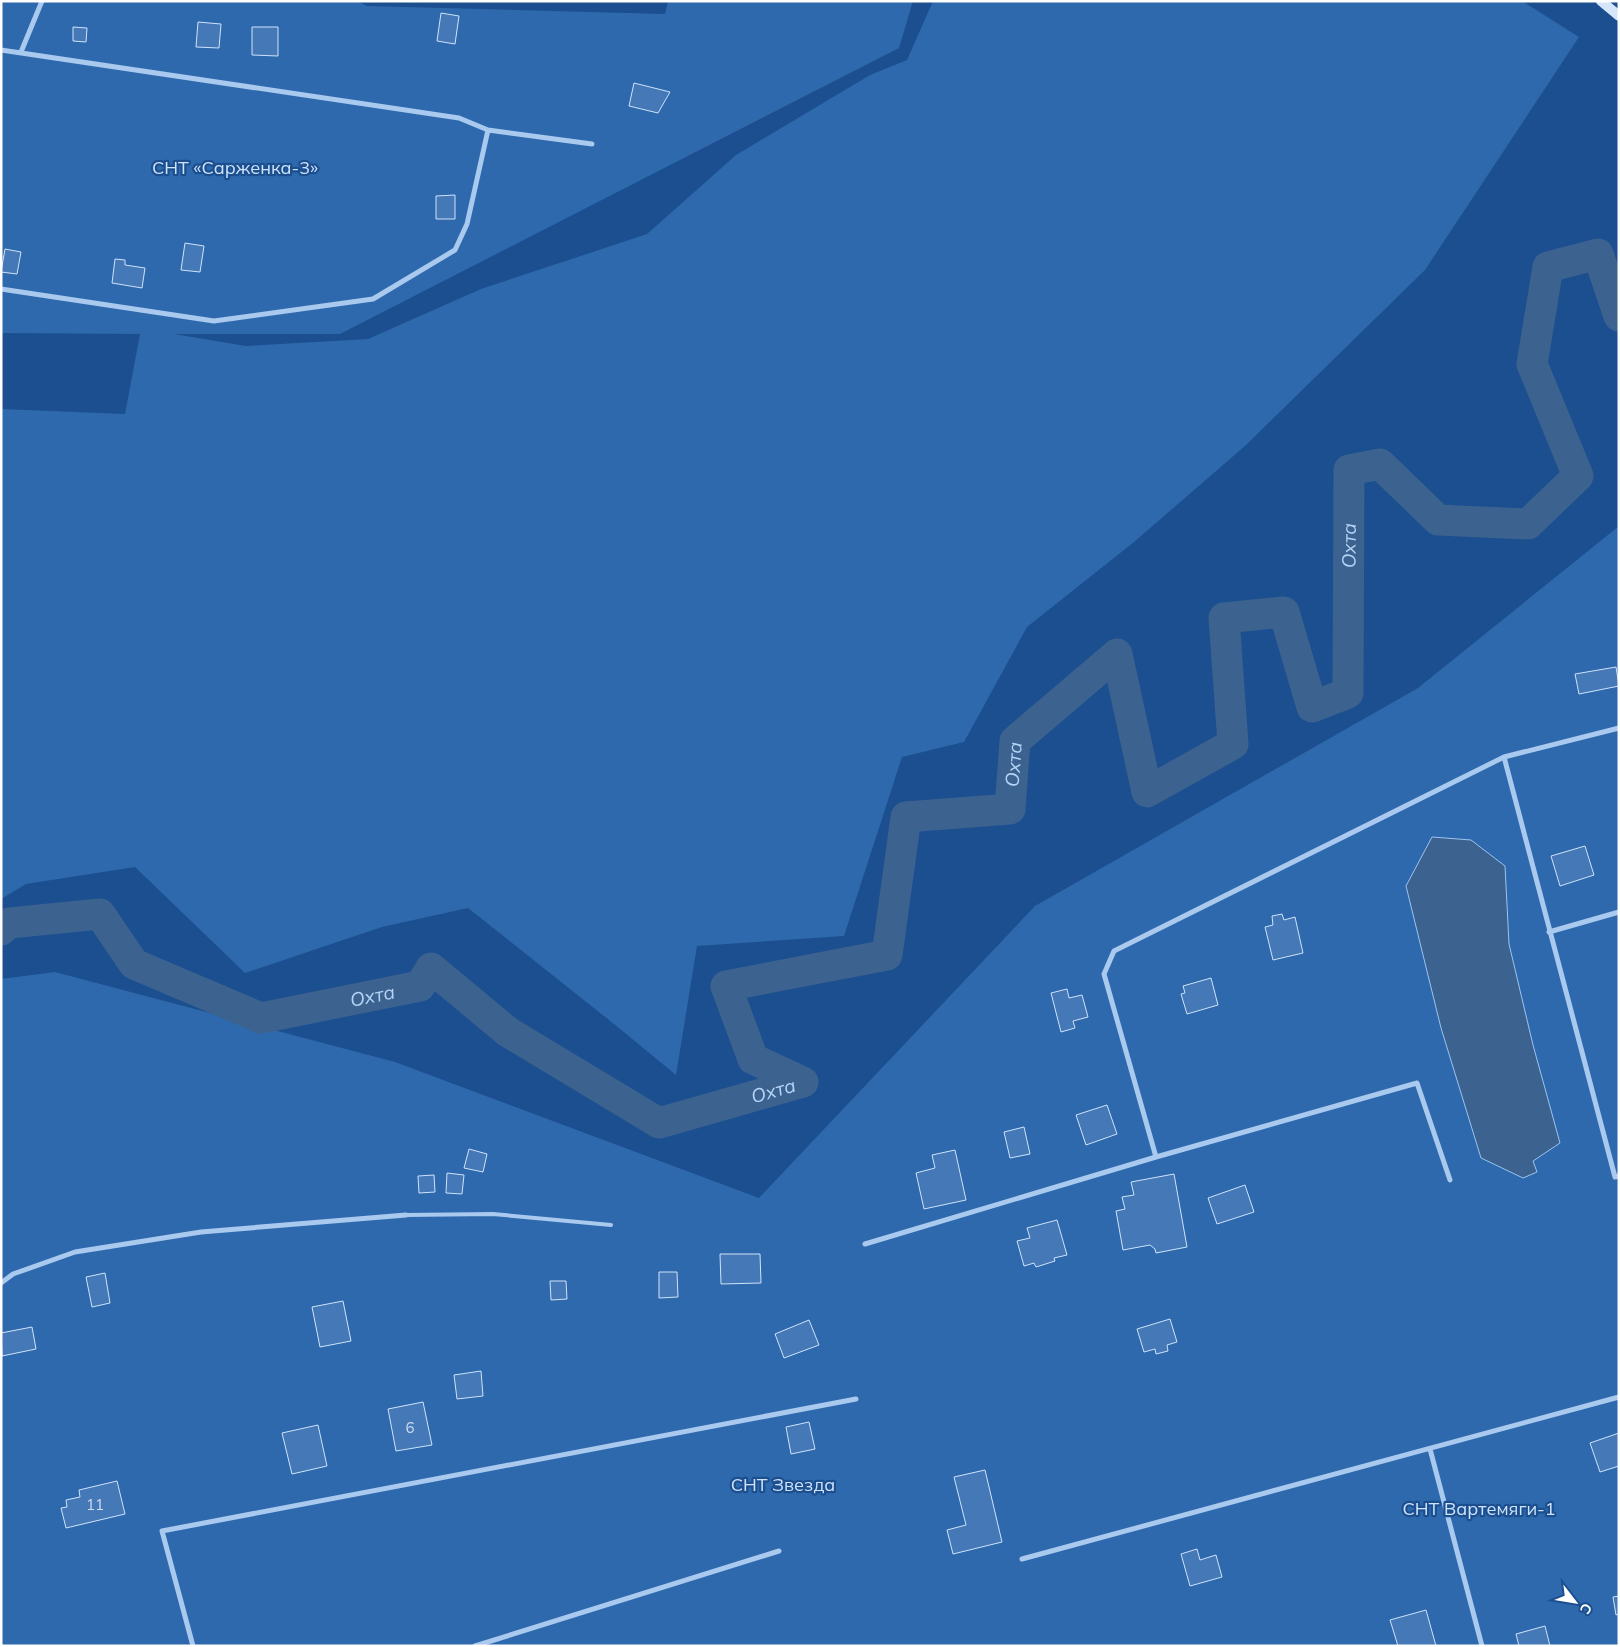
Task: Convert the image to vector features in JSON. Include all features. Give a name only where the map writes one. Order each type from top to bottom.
[{"type":"main road","points":[[1601,1],[1619,16]]},
{"type":"street","points":[[21,52],[42,1]]},
{"type":"street","points":[[1,50],[459,118],[488,130],[592,144]]},
{"type":"street","points":[[1,289],[214,321],[373,300],[456,250],[467,224],[488,130]]},
{"type":"street","points":[[1156,1157],[1104,974],[1114,951],[1504,757],[1619,728]]},
{"type":"street","points":[[1504,757],[1615,1177],[1619,1176]]},
{"type":"street","points":[[1549,932],[1619,912]]},
{"type":"street","points":[[865,1244],[1156,1157],[1417,1083],[1450,1180]]},
{"type":"street","points":[[1,1283],[13,1274],[74,1252],[201,1232],[406,1215]]},
{"type":"street","points":[[1022,1559],[1619,1398]]},
{"type":"street","points":[[193,1646],[162,1531],[856,1399]]},
{"type":"street","points":[[1430,1448],[1482,1646]]},
{"type":"street","points":[[475,1646],[779,1551]]},
{"type":"lane","points":[[406,1215],[493,1214],[611,1225]]},
{"type":"green space","name":"СНТ «Сарженка-3»","points":[[1,1],[357,1],[367,6],[665,14],[668,1],[913,1],[899,48],[340,334],[174,334],[246,346],[368,339],[481,289],[647,234],[736,155],[870,75],[907,60],[933,1],[1522,1],[1579,37],[1425,270],[1245,446],[1134,542],[1027,627],[964,742],[902,757],[844,936],[697,946],[676,1075],[468,908],[382,927],[245,973],[135,867],[26,884],[1,899],[1,409],[125,414],[140,334],[1,333]]},
{"type":"green space","points":[[1619,526],[1619,1646],[1,1646],[1,979],[55,972],[395,1062],[759,1198],[1035,906],[1418,688]]},
{"type":"shaded area","points":[[1432,837],[1471,840],[1505,866],[1509,944],[1533,1045],[1560,1143],[1533,1161],[1537,1172],[1523,1178],[1481,1158],[1441,1028],[1406,886]]},
{"type":"building","points":[[441,13],[459,16],[455,44],[437,41]]},
{"type":"building","points":[[198,22],[221,24],[219,48],[196,47]]},
{"type":"building","points":[[73,27],[87,28],[86,42],[73,41]]},
{"type":"building","points":[[252,27],[278,27],[278,56],[252,55]]},
{"type":"building","points":[[634,83],[670,92],[658,113],[629,106]]},
{"type":"building","points":[[455,195],[455,219],[436,219],[436,196]]},
{"type":"building","points":[[185,243],[204,246],[200,272],[181,270]]},
{"type":"building","points":[[5,249],[21,252],[17,274],[1,272]]},
{"type":"building","points":[[115,259],[125,260],[125,265],[145,268],[142,288],[112,283]]},
{"type":"building","points":[[1616,667],[1619,686],[1579,694],[1575,674]]},
{"type":"building","points":[[1585,846],[1594,875],[1560,886],[1551,856]]},
{"type":"building","points":[[1282,914],[1284,920],[1295,917],[1303,953],[1273,960],[1265,927],[1273,925],[1272,916]]},
{"type":"building","points":[[1211,978],[1218,1005],[1187,1014],[1181,994],[1185,993],[1183,986]]},
{"type":"building","points":[[1067,989],[1069,998],[1082,995],[1088,1017],[1073,1021],[1075,1028],[1061,1032],[1051,993]]},
{"type":"building","points":[[1107,1105],[1117,1134],[1086,1145],[1076,1115]]},
{"type":"building","points":[[1024,1127],[1030,1154],[1010,1158],[1004,1132]]},
{"type":"building","points":[[469,1149],[487,1154],[483,1172],[464,1168]]},
{"type":"building","points":[[955,1150],[966,1200],[924,1209],[916,1173],[935,1168],[932,1155]]},
{"type":"building","points":[[447,1173],[464,1175],[462,1194],[446,1193]]},
{"type":"building","points":[[1174,1174],[1187,1247],[1156,1253],[1155,1249],[1150,1245],[1123,1250],[1116,1211],[1125,1209],[1122,1197],[1134,1195],[1131,1182]]},
{"type":"building","points":[[434,1175],[435,1192],[419,1193],[418,1176]]},
{"type":"building","points":[[1245,1185],[1254,1212],[1217,1224],[1208,1198]]},
{"type":"building","points":[[1057,1220],[1067,1255],[1054,1258],[1055,1261],[1036,1267],[1034,1263],[1024,1266],[1017,1241],[1030,1238],[1027,1228]]},
{"type":"building","points":[[720,1254],[760,1254],[761,1283],[721,1284]]},
{"type":"building","points":[[659,1272],[677,1272],[678,1297],[659,1298]]},
{"type":"building","points":[[105,1273],[110,1303],[92,1307],[86,1277]]},
{"type":"building","points":[[550,1281],[566,1281],[567,1299],[551,1300]]},
{"type":"building","points":[[343,1301],[351,1341],[320,1347],[312,1307]]},
{"type":"building","points":[[1170,1319],[1177,1342],[1167,1345],[1168,1351],[1156,1354],[1155,1349],[1144,1352],[1137,1329]]},
{"type":"building","points":[[809,1320],[819,1345],[784,1358],[775,1334]]},
{"type":"building","points":[[32,1327],[36,1349],[2,1356],[1,1333]]},
{"type":"building","points":[[481,1371],[483,1396],[457,1399],[454,1375]]},
{"type":"building","points":[[423,1402],[432,1445],[396,1451],[388,1409]]},
{"type":"building","points":[[809,1422],[815,1449],[791,1454],[786,1427]]},
{"type":"building","points":[[318,1425],[327,1466],[292,1474],[282,1433]]},
{"type":"building","points":[[1619,1433],[1619,1466],[1600,1472],[1590,1443]]},
{"type":"building","points":[[985,1470],[1002,1542],[953,1554],[947,1530],[966,1525],[954,1477]]},
{"type":"building","points":[[117,1481],[125,1514],[66,1528],[61,1508],[67,1507],[66,1500],[80,1497],[79,1490]]},
{"type":"building","points":[[1197,1549],[1200,1560],[1216,1555],[1222,1577],[1190,1586],[1181,1554]]},
{"type":"building","points":[[1619,1596],[1619,1614],[1616,1615],[1613,1597]]},
{"type":"building","points":[[1426,1610],[1436,1646],[1398,1646],[1390,1620]]},
{"type":"building","points":[[1545,1626],[1550,1646],[1519,1646],[1516,1634]]},
{"type":"waterway","name":"Охта","points":[[1,930],[9,923],[100,914],[134,964],[261,1018],[420,986],[431,968],[508,1032],[659,1123],[803,1082],[753,1059],[726,986],[887,955],[906,817],[1010,809],[1015,741],[1117,654],[1147,792],[1233,744],[1224,618],[1284,612],[1312,707],[1348,693],[1349,470],[1380,464],[1438,520],[1528,524],[1578,476],[1532,364],[1548,267],[1598,254],[1619,316]]},
{"type":"park label","name":"СНТ Звезда","points":[[783,1484]]},
{"type":"park label","name":"СНТ Вартемяги-1","points":[[1479,1508]]}]
